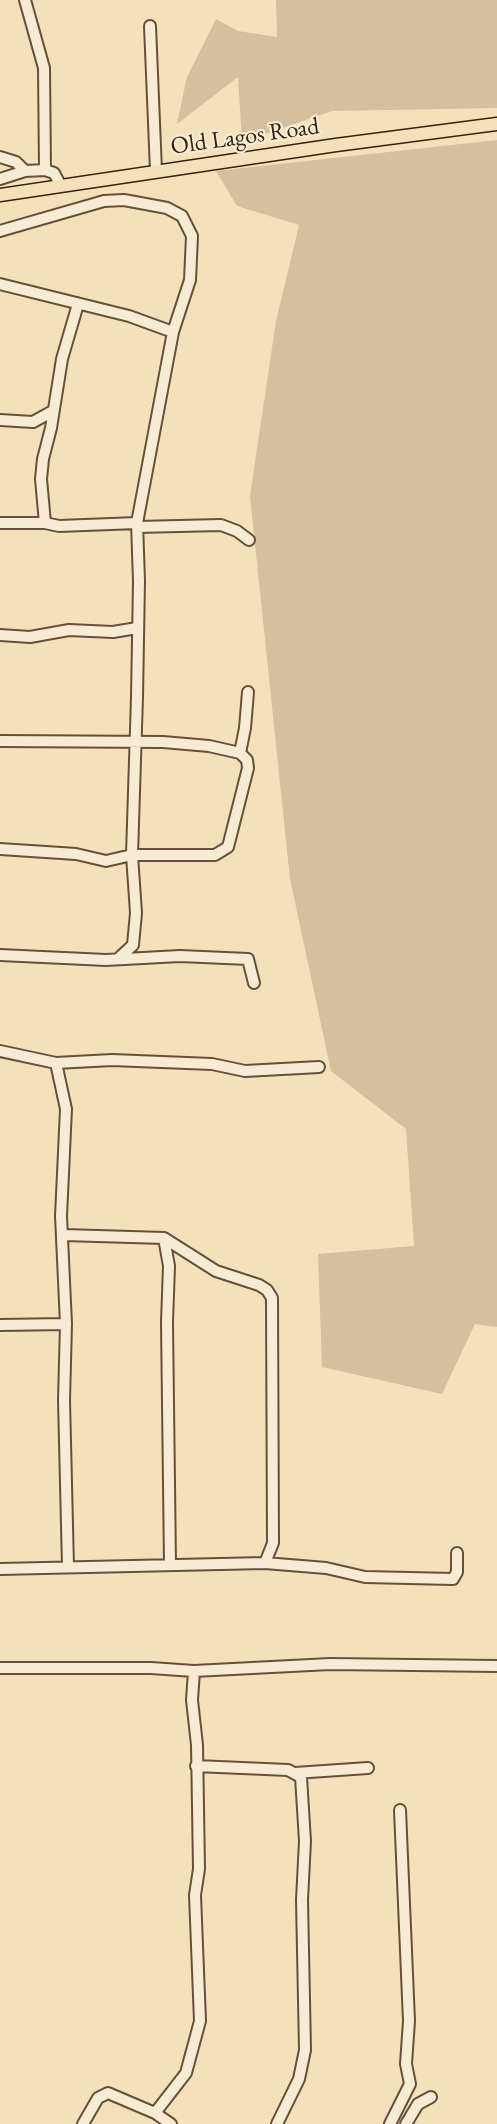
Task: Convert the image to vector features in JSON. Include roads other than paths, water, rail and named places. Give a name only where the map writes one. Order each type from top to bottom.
[{"type":"main road","name":"Old Lagos Road","points":[[0,195],[497,124]]},
{"type":"street","points":[[25,0],[44,68],[45,170]]},
{"type":"street","points":[[150,26],[156,171]]},
{"type":"street","points":[[0,157],[16,162],[25,171]]},
{"type":"street","points":[[0,179],[25,171],[45,170],[54,173],[61,186]]},
{"type":"street","points":[[0,231],[104,201],[151,204],[168,208],[182,216],[192,236],[190,280],[173,332],[136,525],[139,581],[132,855],[135,938],[131,947],[120,958]]},
{"type":"street","points":[[0,284],[129,316],[173,332]]},
{"type":"street","points":[[45,523],[41,479],[62,359],[78,304]]},
{"type":"street","points":[[0,420],[33,422],[53,411]]},
{"type":"street","points":[[0,523],[45,523],[59,526],[221,525],[237,531],[249,540]]},
{"type":"street","points":[[0,635],[30,637],[69,630],[113,632],[137,628]]},
{"type":"street","points":[[240,753],[248,692]]},
{"type":"street","points":[[0,741],[135,742],[209,746],[240,753],[247,760],[248,768],[237,804],[228,847],[216,855],[132,855],[106,861],[76,854],[0,849]]},
{"type":"street","points":[[0,955],[105,960],[180,956],[248,959],[254,982]]},
{"type":"street","points":[[0,1051],[56,1063],[112,1060],[212,1064],[244,1071],[319,1067]]},
{"type":"street","points":[[56,1063],[66,1109],[61,1166],[66,1324],[64,1400],[68,1567]]},
{"type":"street","points":[[64,1235],[164,1238],[216,1270],[259,1285],[272,1298],[273,1543],[265,1563]]},
{"type":"street","points":[[164,1238],[169,1266],[170,1565]]},
{"type":"street","points":[[0,1325],[66,1324]]},
{"type":"street","points":[[0,1569],[265,1563],[326,1568],[365,1577],[453,1579],[457,1572],[457,1553]]},
{"type":"street","points":[[0,1668],[151,1668],[194,1671],[330,1664],[497,1666]]},
{"type":"street","points":[[155,2113],[166,2102],[186,2073],[200,2021],[195,1894],[199,1869],[192,1700],[194,1671]]},
{"type":"street","points":[[196,1766],[295,1773],[368,1768]]},
{"type":"street","points":[[277,2124],[298,2079],[305,2050],[302,1900],[305,1835],[301,1777],[295,1773]]},
{"type":"street","points":[[390,2124],[410,2084],[406,2064],[409,2021],[400,1810]]},
{"type":"street","points":[[83,2124],[103,2094],[116,2095],[155,2113],[171,2124]]},
{"type":"street","points":[[406,2124],[418,2104],[432,2097]]}]
